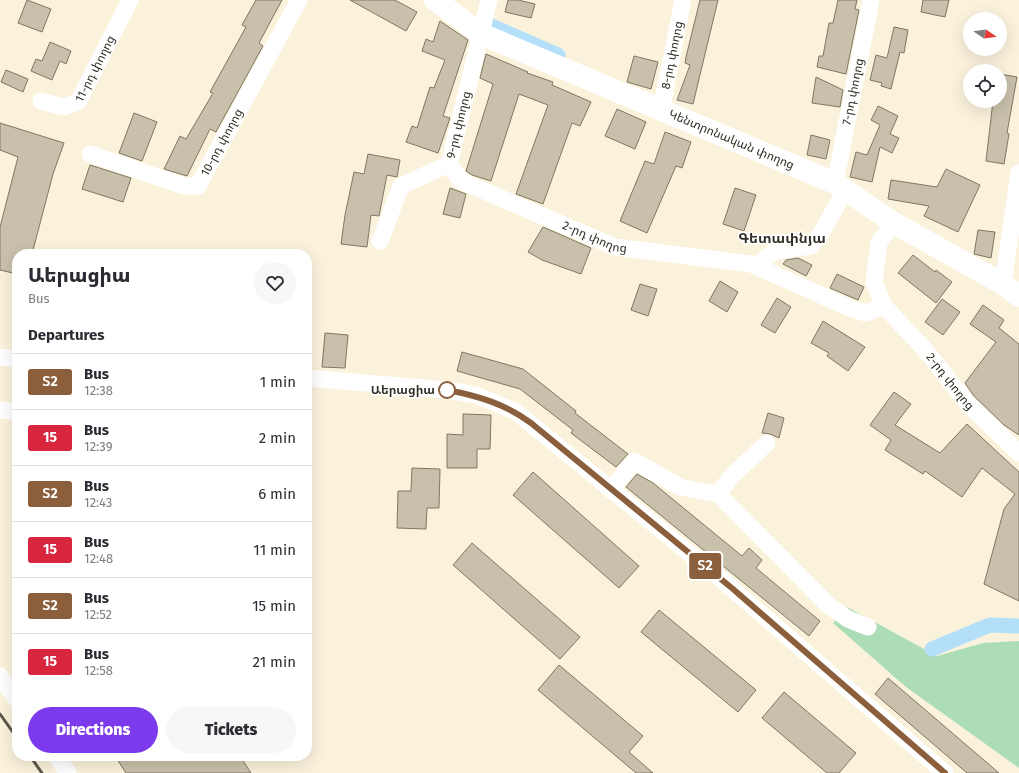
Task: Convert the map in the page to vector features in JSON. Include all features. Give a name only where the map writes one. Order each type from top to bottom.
[{"type":"main road","name":"Կենտրոնական փողոց","points":[[435,0],[481,34],[840,186],[894,223],[1011,290]]},
{"type":"street","name":"11-րդ փողոց","points":[[41,101],[63,107],[78,102],[130,0]]},
{"type":"street","name":"10-րդ փողոց","points":[[90,154],[184,186],[198,186],[299,0]]},
{"type":"street","name":"9-րդ փողոց","points":[[380,241],[401,186],[449,164],[489,0]]},
{"type":"street","name":"8-րդ փողոց","points":[[661,111],[682,0]]},
{"type":"street","name":"7-րդ փողոց","points":[[840,186],[871,0]]},
{"type":"street","name":"2-րդ փողոց","points":[[449,164],[461,182],[615,247],[751,264],[852,309],[866,313],[884,306]]},
{"type":"street","points":[[1011,290],[1019,174]]},
{"type":"street","points":[[756,266],[775,252],[811,246],[822,232],[840,186]]},
{"type":"street","name":"2-րդ փողոց","points":[[894,223],[879,242],[874,282],[884,306],[927,352],[967,403],[1019,453]]},
{"type":"street","points":[[0,357],[12,358]]},
{"type":"street","points":[[312,378],[447,390],[476,395],[515,411],[738,594],[945,773]]},
{"type":"street","points":[[0,410],[12,411]]},
{"type":"street","points":[[718,494],[731,477],[766,443]]},
{"type":"street","points":[[611,490],[634,461],[680,487],[718,494],[828,605],[848,619],[868,627]]},
{"type":"street","points":[[0,676],[12,693]]},
{"type":"street","points":[[60,761],[68,773]]},
{"type":"green space","points":[[847,607],[937,656],[983,643],[1019,641],[1019,768],[906,687],[833,623]]},
{"type":"building","points":[[27,0],[51,9],[42,32],[18,23]]},
{"type":"building","points":[[256,0],[282,0],[259,43],[263,46],[216,132],[210,129],[187,176],[164,169],[180,136],[186,139],[213,93],[210,92],[246,27],[242,25]]},
{"type":"building","points":[[350,0],[395,0],[417,12],[406,31]]},
{"type":"building","points":[[508,0],[518,0],[535,4],[531,18],[505,12]]},
{"type":"building","points":[[700,0],[718,0],[693,104],[677,100],[690,65],[685,63]]},
{"type":"building","points":[[838,0],[857,0],[855,9],[859,10],[846,74],[817,67],[819,56],[823,56],[829,23],[833,23]]},
{"type":"building","points":[[923,0],[949,0],[945,17],[921,12]]},
{"type":"building","points":[[440,21],[468,40],[443,116],[450,118],[438,153],[406,142],[412,126],[417,128],[430,87],[434,88],[445,60],[422,51],[426,39],[433,42]]},
{"type":"building","points":[[894,27],[908,30],[904,53],[900,52],[891,89],[881,86],[882,83],[870,80],[876,55],[887,58]]},
{"type":"building","points":[[50,42],[71,51],[66,64],[60,61],[52,80],[31,71],[36,59],[42,61]]},
{"type":"building","points":[[486,54],[528,72],[527,73],[553,82],[552,85],[591,102],[580,126],[572,123],[543,204],[516,194],[548,105],[519,94],[491,181],[472,175],[466,171],[493,84],[480,78]]},
{"type":"building","points":[[634,56],[658,62],[651,89],[627,82]]},
{"type":"building","points":[[6,70],[28,79],[23,92],[1,82]]},
{"type":"building","points":[[1007,75],[1017,77],[1007,133],[1009,134],[1004,164],[986,161],[992,108],[1007,108]]},
{"type":"building","points":[[816,77],[843,90],[840,107],[812,103]]},
{"type":"building","points":[[878,106],[898,116],[890,134],[899,138],[892,153],[880,147],[872,182],[850,177],[856,152],[867,155],[880,125],[871,120]]},
{"type":"building","points":[[617,109],[646,122],[635,149],[605,136]]},
{"type":"building","points":[[134,113],[157,122],[142,161],[119,153]]},
{"type":"building","points":[[0,123],[64,143],[53,174],[33,249],[12,249],[12,273],[0,270],[0,227],[18,157],[0,150]]},
{"type":"building","points":[[665,132],[691,142],[682,168],[676,166],[647,233],[620,221],[645,161],[654,164]]},
{"type":"building","points":[[811,135],[830,140],[826,159],[807,155]]},
{"type":"building","points":[[368,154],[400,160],[397,177],[387,175],[379,216],[371,215],[367,247],[341,244],[345,215],[354,172],[364,174]]},
{"type":"building","points":[[90,165],[131,178],[123,202],[82,189]]},
{"type":"building","points":[[946,169],[980,185],[958,232],[924,216],[929,206],[888,199],[891,180],[937,187]]},
{"type":"building","points":[[450,188],[466,194],[460,218],[443,214]]},
{"type":"building","points":[[735,188],[756,195],[744,231],[723,224]]},
{"type":"building","points":[[543,227],[591,248],[581,274],[542,260],[528,252]]},
{"type":"building","points":[[978,230],[995,232],[991,258],[974,254]]},
{"type":"building","points":[[913,255],[935,272],[936,270],[952,282],[936,303],[898,273]]},
{"type":"building","points":[[798,258],[812,265],[806,276],[783,264],[786,260]]},
{"type":"building","points":[[837,274],[864,287],[858,300],[830,288]]},
{"type":"building","points":[[720,281],[738,292],[727,312],[709,301]]},
{"type":"building","points":[[640,284],[657,289],[648,316],[631,310]]},
{"type":"building","points":[[777,298],[791,307],[775,333],[761,325]]},
{"type":"building","points":[[942,299],[960,312],[943,335],[925,322]]},
{"type":"building","points":[[983,305],[1004,320],[999,328],[1019,344],[1019,435],[1004,425],[974,396],[965,383],[996,342],[970,324]]},
{"type":"building","points":[[823,321],[865,347],[848,371],[827,356],[829,353],[811,343]]},
{"type":"building","points":[[325,333],[348,335],[345,368],[322,367]]},
{"type":"building","points":[[462,352],[523,369],[576,411],[575,413],[628,454],[616,467],[571,433],[573,430],[520,389],[457,371]]},
{"type":"building","points":[[894,392],[911,404],[895,425],[940,453],[967,424],[1019,472],[1019,601],[984,584],[1004,509],[1015,494],[982,468],[962,497],[925,471],[923,474],[885,450],[891,440],[870,425]]},
{"type":"building","points":[[768,413],[784,418],[779,438],[770,434],[762,433]]},
{"type":"building","points":[[463,414],[491,415],[490,449],[477,449],[477,468],[447,468],[447,434],[463,435]]},
{"type":"building","points":[[412,468],[440,469],[439,508],[427,508],[426,529],[397,528],[398,491],[411,491]]},
{"type":"building","points":[[533,472],[639,566],[619,588],[513,495]]},
{"type":"building","points":[[637,474],[653,483],[742,556],[749,548],[762,560],[756,568],[820,621],[809,636],[626,487]]},
{"type":"building","points":[[472,543],[580,637],[560,659],[453,565]]},
{"type":"building","points":[[659,610],[756,690],[738,712],[641,632]]},
{"type":"building","points":[[559,665],[643,736],[629,752],[653,773],[636,773],[538,690]]},
{"type":"building","points":[[888,678],[999,773],[967,773],[875,694]]},
{"type":"building","points":[[784,692],[856,753],[839,773],[827,773],[762,718]]},
{"type":"building","points":[[118,761],[243,761],[251,773],[126,773]]},
{"type":"waterway","points":[[487,24],[558,55]]},
{"type":"waterway","points":[[932,649],[990,625],[1019,626]]},
{"type":"railway","points":[[0,714],[12,731]]},
{"type":"railway","points":[[34,761],[42,773]]},
{"type":"bus line","name":"Տ2","points":[[447,390],[476,395],[495,402],[515,411],[531,423],[733,589],[945,773]]},
{"type":"place","name":"Աերացիա","points":[[447,390]]},
{"type":"district","name":"Գետափնյա","points":[[782,238]]}]
